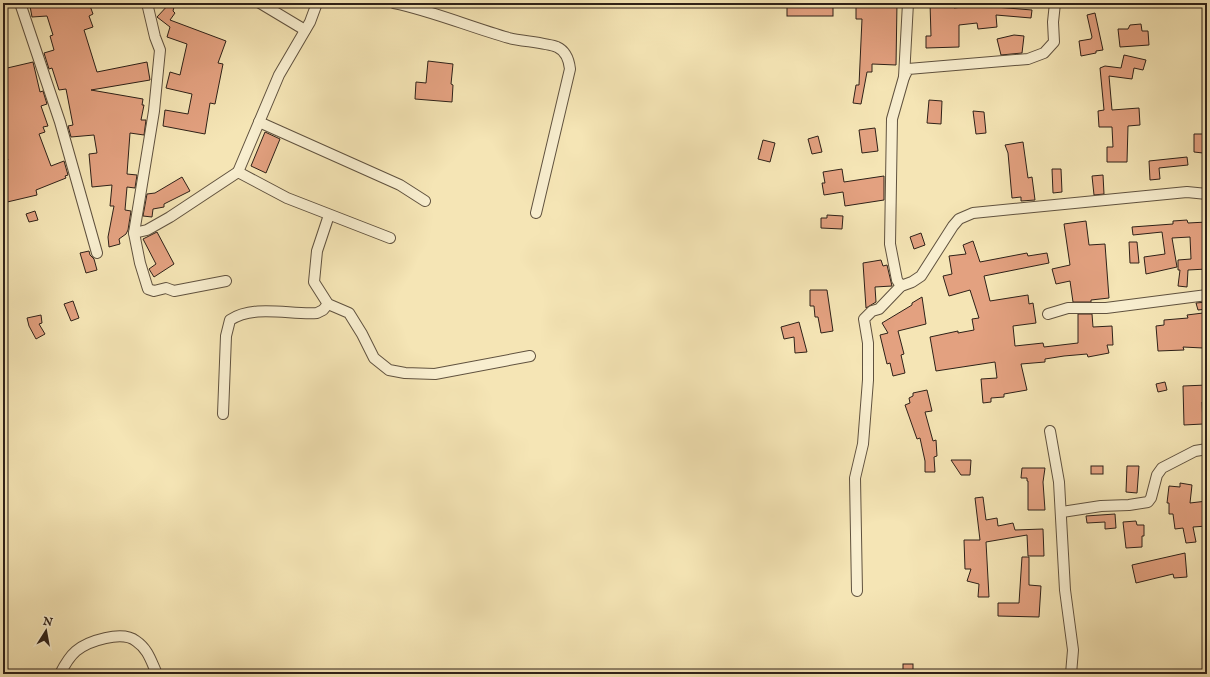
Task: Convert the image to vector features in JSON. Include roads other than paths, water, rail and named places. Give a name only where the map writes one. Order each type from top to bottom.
[{"type":"street","points":[[20,3],[60,122],[97,253]]},
{"type":"street","points":[[147,3],[160,50],[154,111],[134,234],[140,264],[148,289],[154,291],[166,288],[174,291],[226,281]]},
{"type":"street","points":[[260,3],[305,30]]},
{"type":"street","points":[[134,234],[147,230],[170,217],[238,172],[279,75],[315,12],[317,3]]},
{"type":"street","points":[[394,3],[420,8],[482,30],[522,42],[557,47],[568,57],[570,69],[536,213]]},
{"type":"street","points":[[904,77],[908,3]]},
{"type":"street","points":[[901,286],[898,280],[890,244],[892,119],[904,77],[908,69],[1028,59],[1044,53],[1054,42],[1053,22],[1055,3]]},
{"type":"street","points":[[259,122],[400,185],[425,201]]},
{"type":"street","points":[[238,172],[287,198],[390,238]]},
{"type":"street","points":[[857,591],[856,478],[862,444],[868,380],[868,343],[864,319],[872,311],[879,309],[901,286],[912,282],[921,276],[953,226],[959,219],[974,213],[1187,192],[1207,194]]},
{"type":"street","points":[[329,215],[317,251],[314,282],[328,304],[349,313],[374,358],[388,370],[405,373],[435,374],[530,356]]},
{"type":"street","points":[[1048,314],[1068,308],[1106,308],[1207,295]]},
{"type":"street","points":[[222,414],[226,336],[230,320],[236,315],[270,311],[317,313],[323,310],[328,304]]},
{"type":"street","points":[[1050,431],[1059,482],[1062,512],[1065,590],[1073,650],[1071,674]]},
{"type":"street","points":[[1062,512],[1101,506],[1129,506],[1148,502],[1151,498],[1158,475],[1162,468],[1195,451],[1207,449]]},
{"type":"street","points":[[60,674],[65,663],[74,652],[86,644],[119,636],[135,640],[148,652],[156,674]]}]
